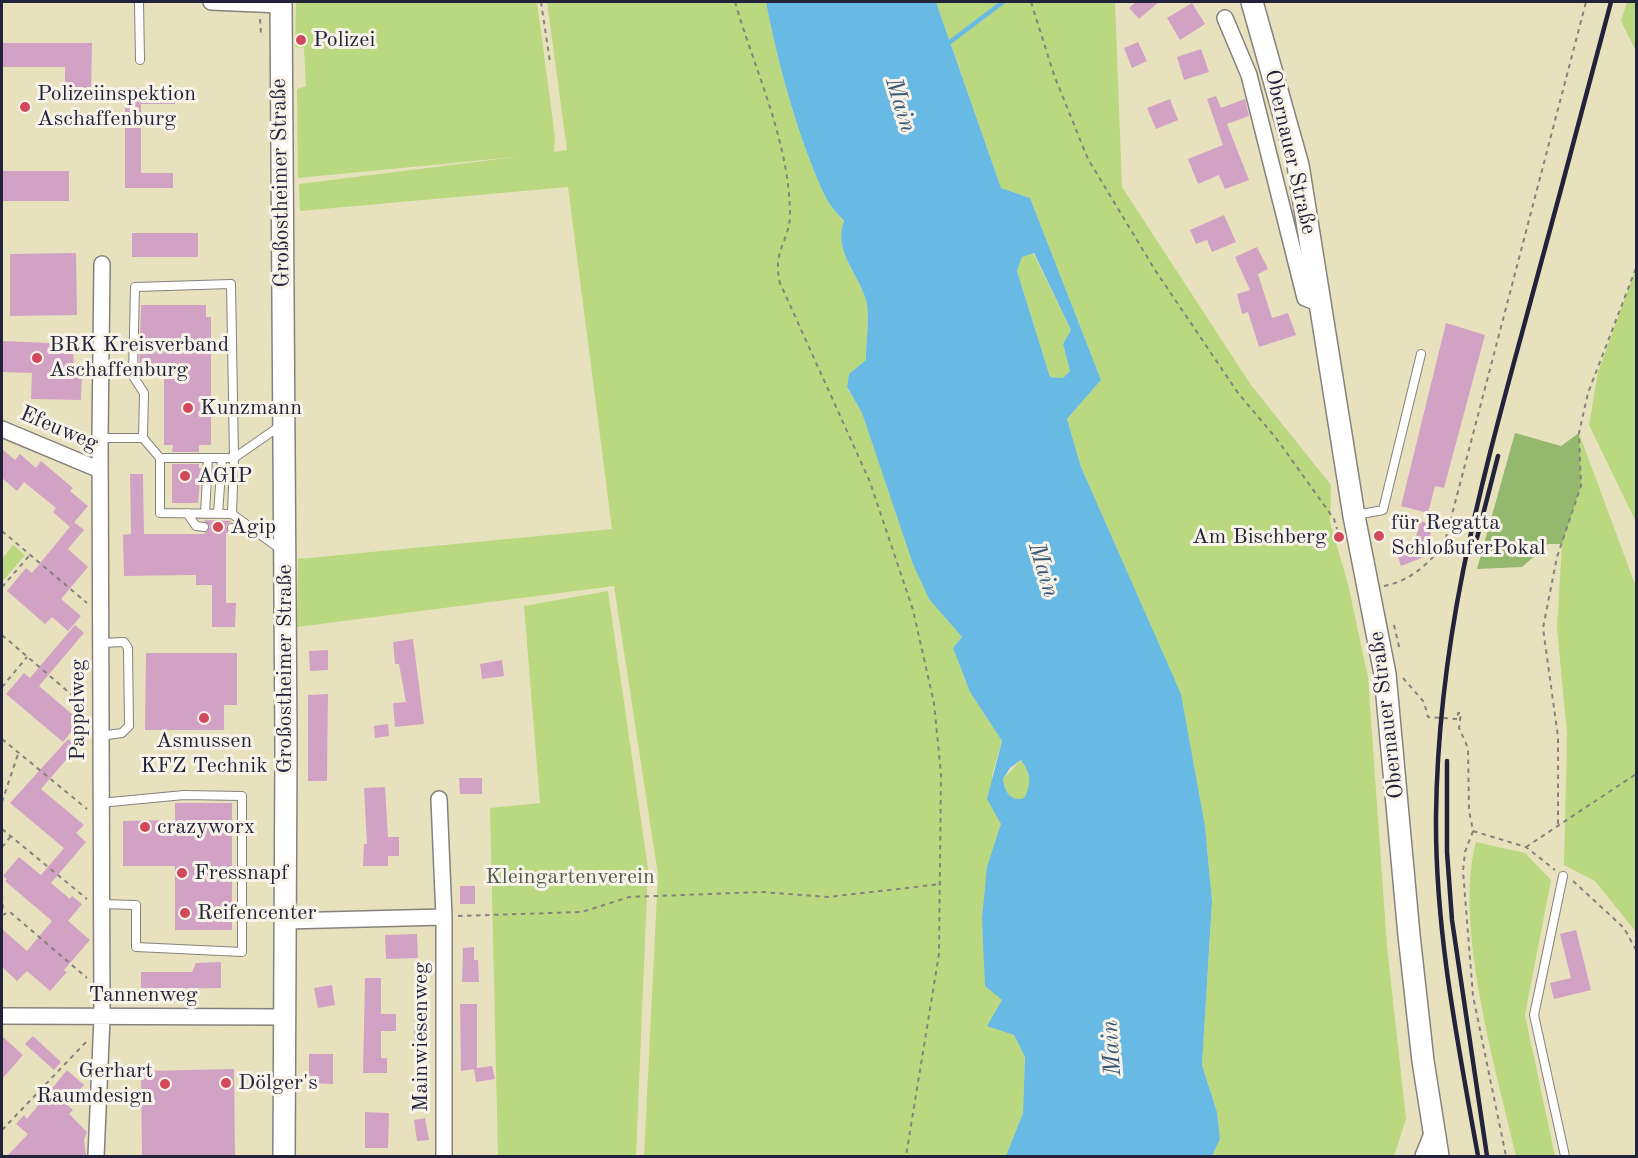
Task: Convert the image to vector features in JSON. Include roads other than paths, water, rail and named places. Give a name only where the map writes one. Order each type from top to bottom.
[{"type":"main road","name":"Obernauer Straße","points":[[1252,2],[1298,165],[1320,304],[1344,517],[1370,589],[1385,674],[1409,935],[1423,1061],[1438,1156]]},
{"type":"main road","name":"Großostheimer Straße","points":[[280,3],[284,423],[284,1156]]},
{"type":"street","points":[[211,2],[280,3]]},
{"type":"street","name":"Obernauer Straße","points":[[1225,18],[1249,75],[1305,298],[1320,304]]},
{"type":"street","name":"Pappelweg","points":[[96,1156],[102,1018],[100,990],[100,438],[102,264]]},
{"type":"street","name":"Efeuweg","points":[[2,429],[100,470]]},
{"type":"street","name":"Mainwiesenweg","points":[[439,799],[444,916],[444,1156]]},
{"type":"street","points":[[285,921],[444,916]]},
{"type":"street","name":"Tannenweg","points":[[2,1016],[284,1017]]},
{"type":"street","points":[[1423,1156],[1434,1128]]},
{"type":"lane","points":[[139,2],[140,60]]},
{"type":"lane","points":[[232,514],[234,458],[231,284],[135,287],[133,376],[144,393],[143,438],[160,458],[160,513],[232,514],[284,552]]},
{"type":"lane","points":[[1344,517],[1383,510],[1421,354]]},
{"type":"lane","points":[[160,458],[234,458],[284,423]]},
{"type":"lane","points":[[100,438],[143,438]]},
{"type":"lane","points":[[205,514],[208,458]]},
{"type":"lane","points":[[218,514],[222,458]]},
{"type":"lane","points":[[187,513],[196,526],[204,527]]},
{"type":"lane","points":[[232,528],[249,526]]},
{"type":"lane","points":[[100,643],[124,642],[128,648],[129,726],[122,733],[100,736]]},
{"type":"lane","points":[[100,811],[184,795],[242,796],[242,952],[136,947],[136,905],[100,907]]},
{"type":"lane","points":[[1563,876],[1534,1015],[1564,1156]]},
{"type":"water","name":"Main","points":[[766,2],[936,2],[1001,188],[1030,198],[1101,380],[1067,419],[1081,467],[1181,694],[1205,826],[1212,901],[1202,1065],[1217,1112],[1220,1139],[1212,1156],[1006,1156],[1023,1113],[1025,1057],[1014,1035],[987,1026],[1002,1000],[985,986],[982,918],[987,867],[1001,824],[987,799],[1002,741],[970,692],[953,648],[962,637],[929,599],[913,564],[862,413],[847,387],[849,374],[866,360],[868,321],[866,300],[844,252],[841,232],[844,221],[827,199],[806,151],[783,75]],"holes":[[[1034,253],[1071,330],[1063,344],[1070,371],[1063,378],[1050,377],[1017,271],[1022,257]],[[1021,760],[1027,770],[1029,783],[1024,798],[1015,799],[1007,792],[1003,779],[1010,768]]]},
{"type":"waterway","points":[[946,45],[1003,2]]},
{"type":"railway","points":[[1478,1156],[1449,987],[1439,902],[1436,816],[1438,753],[1444,691],[1463,572],[1490,454],[1611,2]]},
{"type":"railway","points":[[1477,538],[1498,456]]},
{"type":"railway","points":[[1447,761],[1447,852],[1452,920],[1487,1156]]},
{"type":"place","name":"Polizei","points":[[301,40]]},
{"type":"place","name":"Polizeiinspektion Aschaffenburg","points":[[25,107]]},
{"type":"place","name":"BRK Kreisverband Aschaffenburg","points":[[37,358]]},
{"type":"place","name":"Kunzmann","points":[[188,408]]},
{"type":"place","name":"AGIP","points":[[185,476]]},
{"type":"place","name":"Agip","points":[[218,527]]},
{"type":"place","name":"für Regatta SchloßuferPokal","points":[[1379,536]]},
{"type":"place","name":"Am Bischberg","points":[[1339,537]]},
{"type":"place","name":"Asmussen KFZ Technik","points":[[204,718]]},
{"type":"place","name":"crazyworx","points":[[145,827]]},
{"type":"place","name":"Fressnapf","points":[[182,873]]},
{"type":"place","name":"Reifencenter","points":[[185,913]]},
{"type":"place","name":"Dölger's","points":[[226,1083]]},
{"type":"place","name":"Gerhart Raumdesign","points":[[165,1084]]},
{"type":"park label","name":"Kleingartenverein","points":[[570,877]]}]
